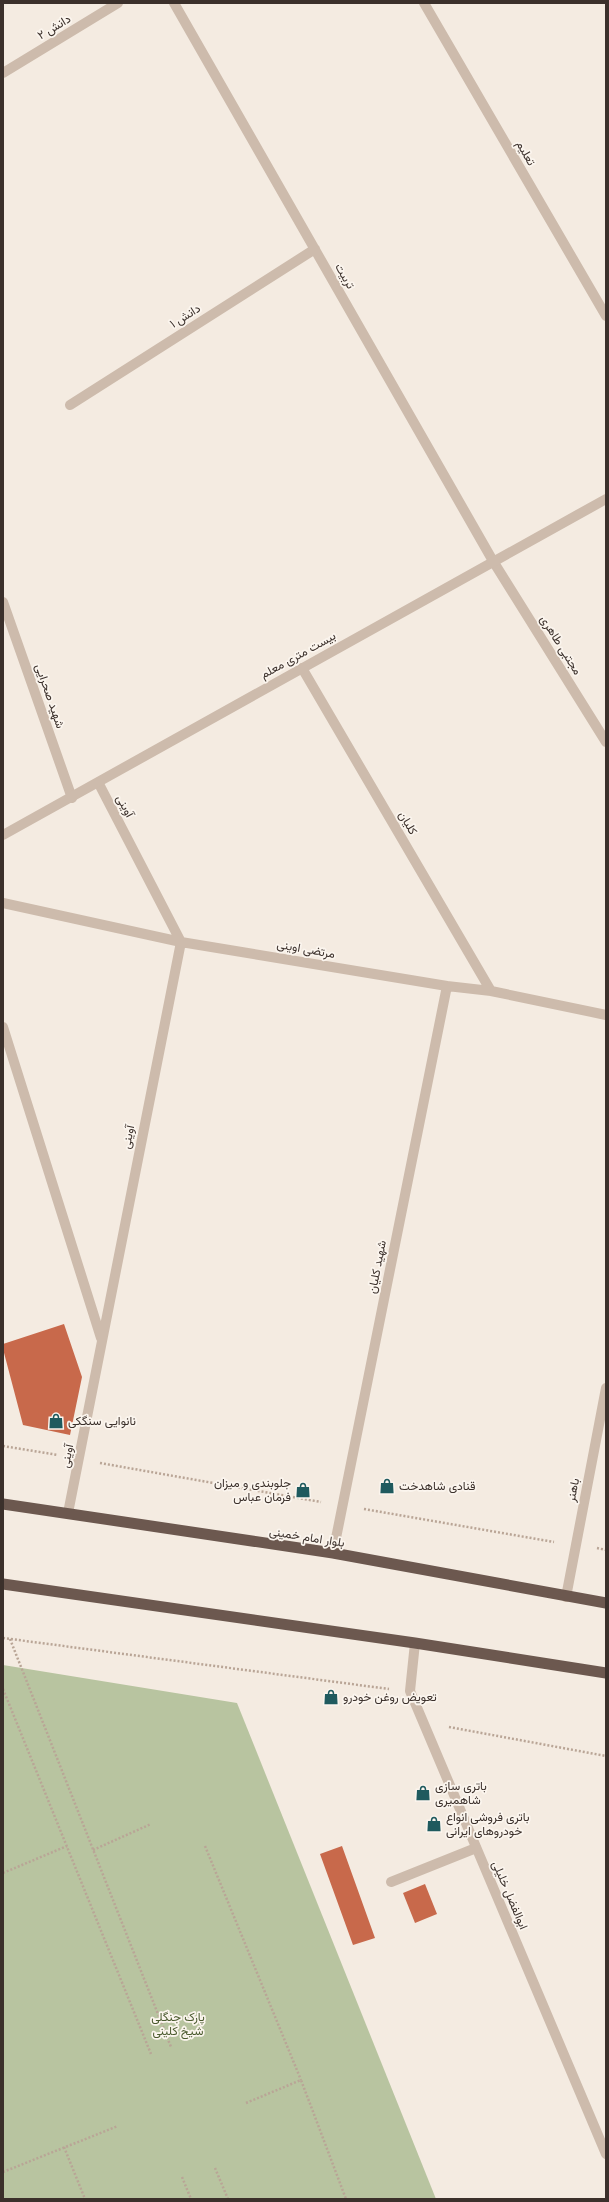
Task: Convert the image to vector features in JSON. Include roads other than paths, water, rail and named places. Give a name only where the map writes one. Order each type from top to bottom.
[{"type":"highway","name":"بلوار امام خمینی","points":[[3,1504],[333,1553],[566,1597],[606,1603]]},
{"type":"highway","points":[[3,1584],[415,1643],[606,1673]]},
{"type":"street","name":"دانش ۲","points":[[3,73],[118,3]]},
{"type":"street","name":"تربیت","points":[[174,3],[493,561]]},
{"type":"street","name":"تعلیم","points":[[424,3],[606,316]]},
{"type":"street","name":"دانش ۱","points":[[70,405],[315,249]]},
{"type":"street","name":"بیست متری معلم","points":[[3,835],[99,784],[302,668],[606,499]]},
{"type":"street","name":"مجتبی طاهری","points":[[493,561],[606,742]]},
{"type":"street","name":"شهید صحرایی","points":[[3,602],[72,798]]},
{"type":"street","name":"کلیان","points":[[302,668],[491,991]]},
{"type":"street","name":"آوینی","points":[[68,1513],[80,1459],[102,1339],[181,942],[99,784]]},
{"type":"street","name":"مرتضی اوینی","points":[[3,903],[181,942],[446,986],[491,991],[606,1015]]},
{"type":"street","name":"شهید کلیان","points":[[333,1553],[446,986]]},
{"type":"street","points":[[3,1027],[102,1339]]},
{"type":"street","name":"باهنر","points":[[566,1597],[606,1388]]},
{"type":"street","name":"ابوالفضل خلیلی","points":[[415,1643],[410,1691],[606,2154]]},
{"type":"street","points":[[391,1882],[476,1848]]},
{"type":"place","name":"نانوایی سنگکی","points":[[56,1421]]},
{"type":"place","name":"قنادی شاهدخت","points":[[387,1486]]},
{"type":"place","name":"جلوبندی و میزان فرمان عباس","points":[[303,1490]]},
{"type":"place","name":"تعویض روغن خودرو","points":[[331,1697]]},
{"type":"place","name":"باتری سازی شاهمیری","points":[[423,1793]]},
{"type":"place","name":"باتری فروشی انواع خودروهای ایرانی","points":[[434,1824]]},
{"type":"park label","name":"پارک جنگلی شیخ کلینی","points":[[178,2024]]}]
